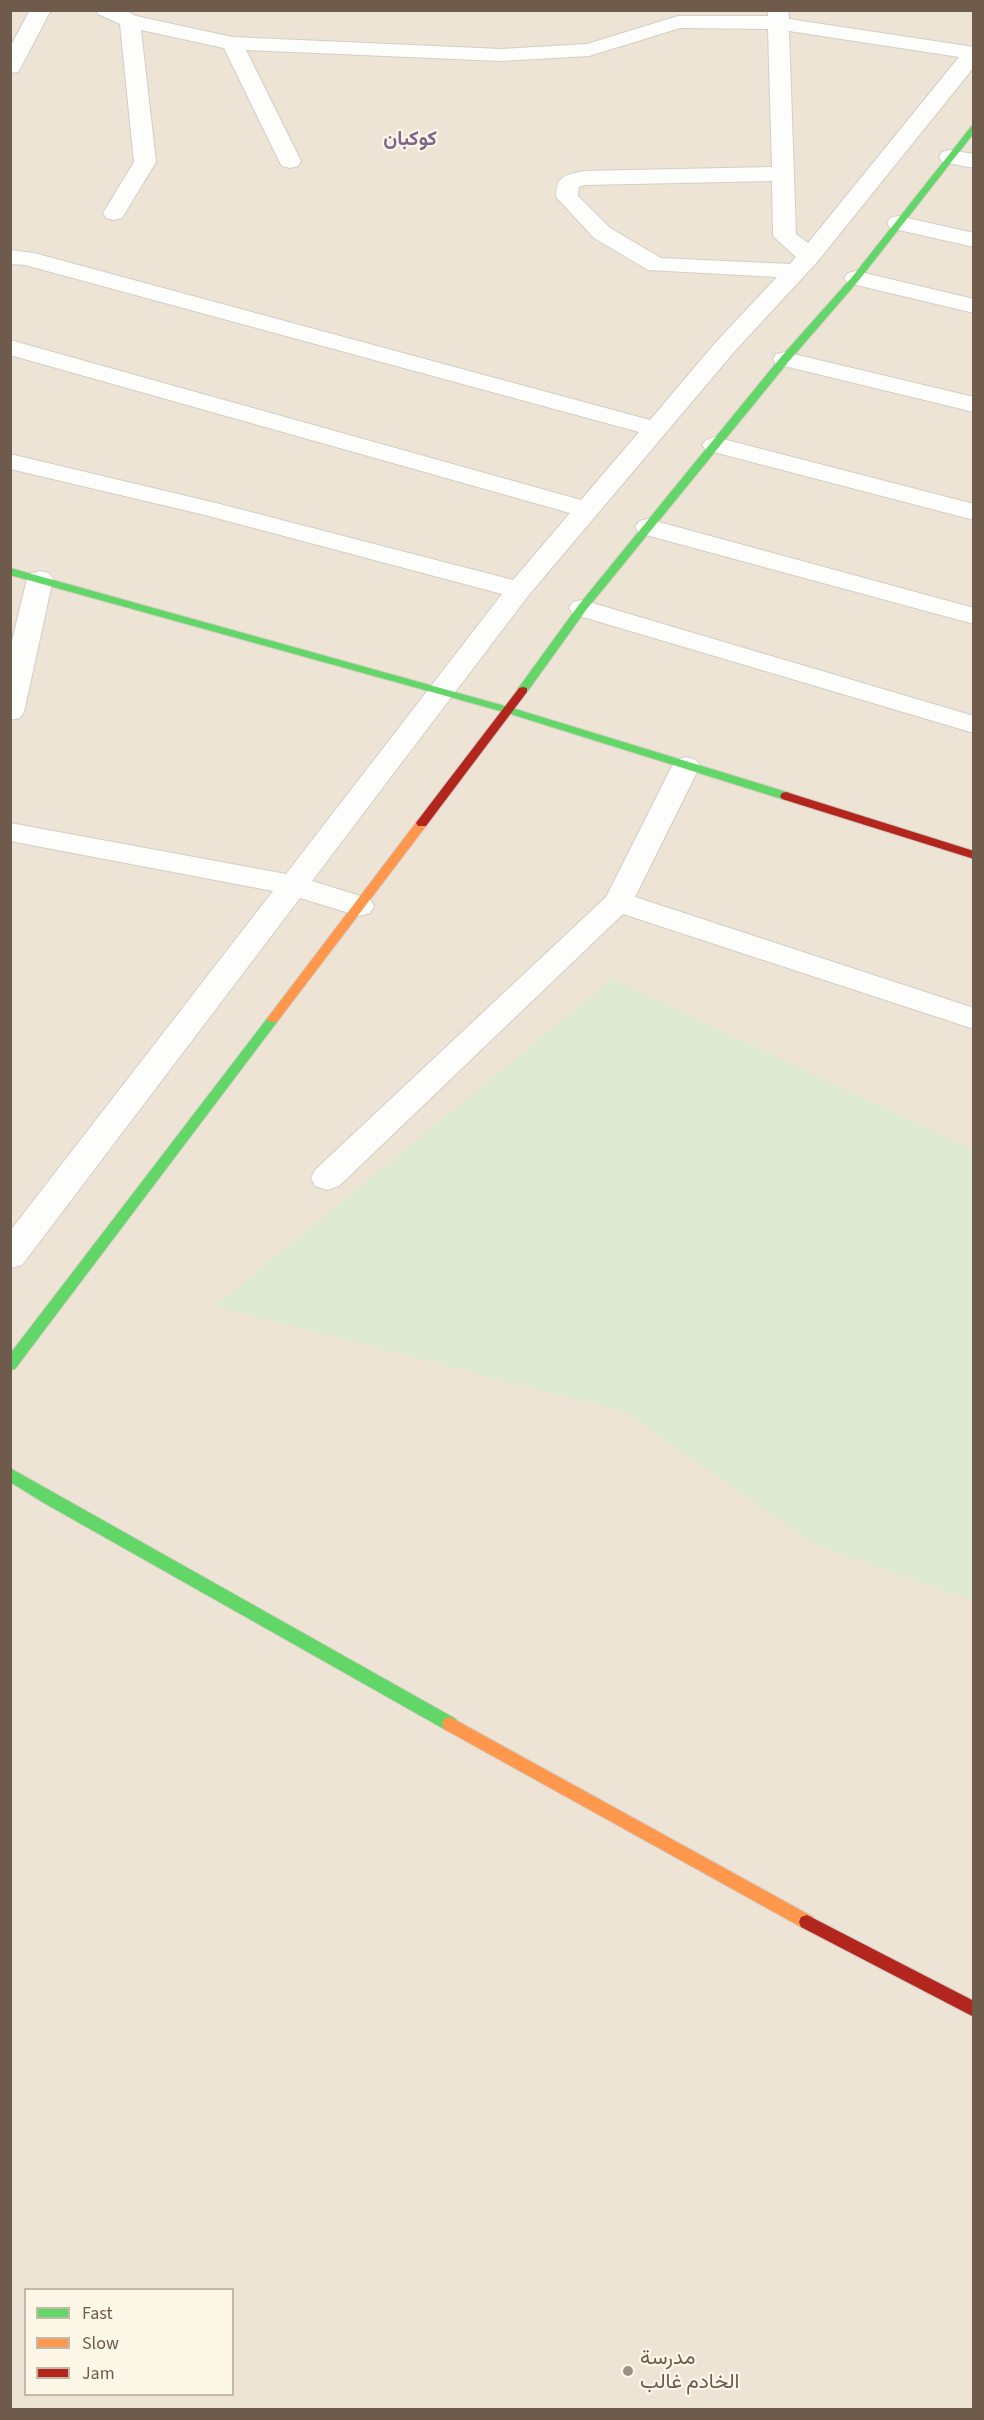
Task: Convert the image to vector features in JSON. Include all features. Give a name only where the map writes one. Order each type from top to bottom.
[{"type":"street","points":[[10,67],[41,10]]},
{"type":"street","points":[[10,1256],[519,590],[724,347],[803,264],[974,53],[778,17],[738,21],[678,22],[588,50],[501,55],[232,43],[130,21],[105,10]]},
{"type":"street","points":[[778,17],[785,236],[803,264]]},
{"type":"street","points":[[114,213],[145,162],[130,21]]},
{"type":"street","points":[[232,43],[290,160]]},
{"type":"street","points":[[10,1365],[508,710],[582,608],[785,359],[856,278],[974,126]]},
{"type":"street","points":[[950,157],[974,161]]},
{"type":"street","points":[[783,174],[583,178],[568,183],[567,197],[602,233],[656,265],[803,264]]},
{"type":"street","points":[[898,223],[974,240]]},
{"type":"street","points":[[16,262],[655,429]]},
{"type":"street","points":[[856,278],[974,306]]},
{"type":"street","points":[[10,347],[587,510]]},
{"type":"street","points":[[785,359],[974,405]]},
{"type":"street","points":[[715,445],[974,512]]},
{"type":"street","points":[[10,461],[211,509],[519,590]]},
{"type":"street","points":[[648,527],[974,616]]},
{"type":"street","points":[[10,571],[508,710],[974,855]]},
{"type":"street","points":[[10,712],[40,579]]},
{"type":"street","points":[[582,608],[974,725]]},
{"type":"street","points":[[327,1178],[618,902],[686,766]]},
{"type":"street","points":[[10,832],[292,885],[359,906]]},
{"type":"street","points":[[618,902],[974,1019]]},
{"type":"street","points":[[10,1474],[70,1510],[759,1897],[974,2010]]},
{"type":"shaded area","points":[[11,11],[973,11],[973,2409],[11,2410]]},
{"type":"green space","points":[[612,979],[973,1150],[973,1601],[814,1544],[625,1412],[215,1306]]},
{"type":"traffic: fast","points":[[523,690],[582,608],[785,359],[856,278],[974,126]]},
{"type":"traffic: fast","points":[[10,571],[508,710],[786,796]]},
{"type":"traffic: fast","points":[[10,1365],[273,1019]]},
{"type":"traffic: fast","points":[[10,1474],[49,1499],[450,1724]]},
{"type":"traffic: slow","points":[[273,1019],[422,823]]},
{"type":"traffic: slow","points":[[450,1724],[807,1922]]},
{"type":"traffic: jam","points":[[422,823],[523,690]]},
{"type":"traffic: jam","points":[[786,796],[974,855]]},
{"type":"traffic: jam","points":[[807,1922],[974,2010]]},
{"type":"place","name":"مدرسة الخادم غالب","points":[[628,2371]]},
{"type":"district","name":"كوكبان","points":[[410,141]]}]
